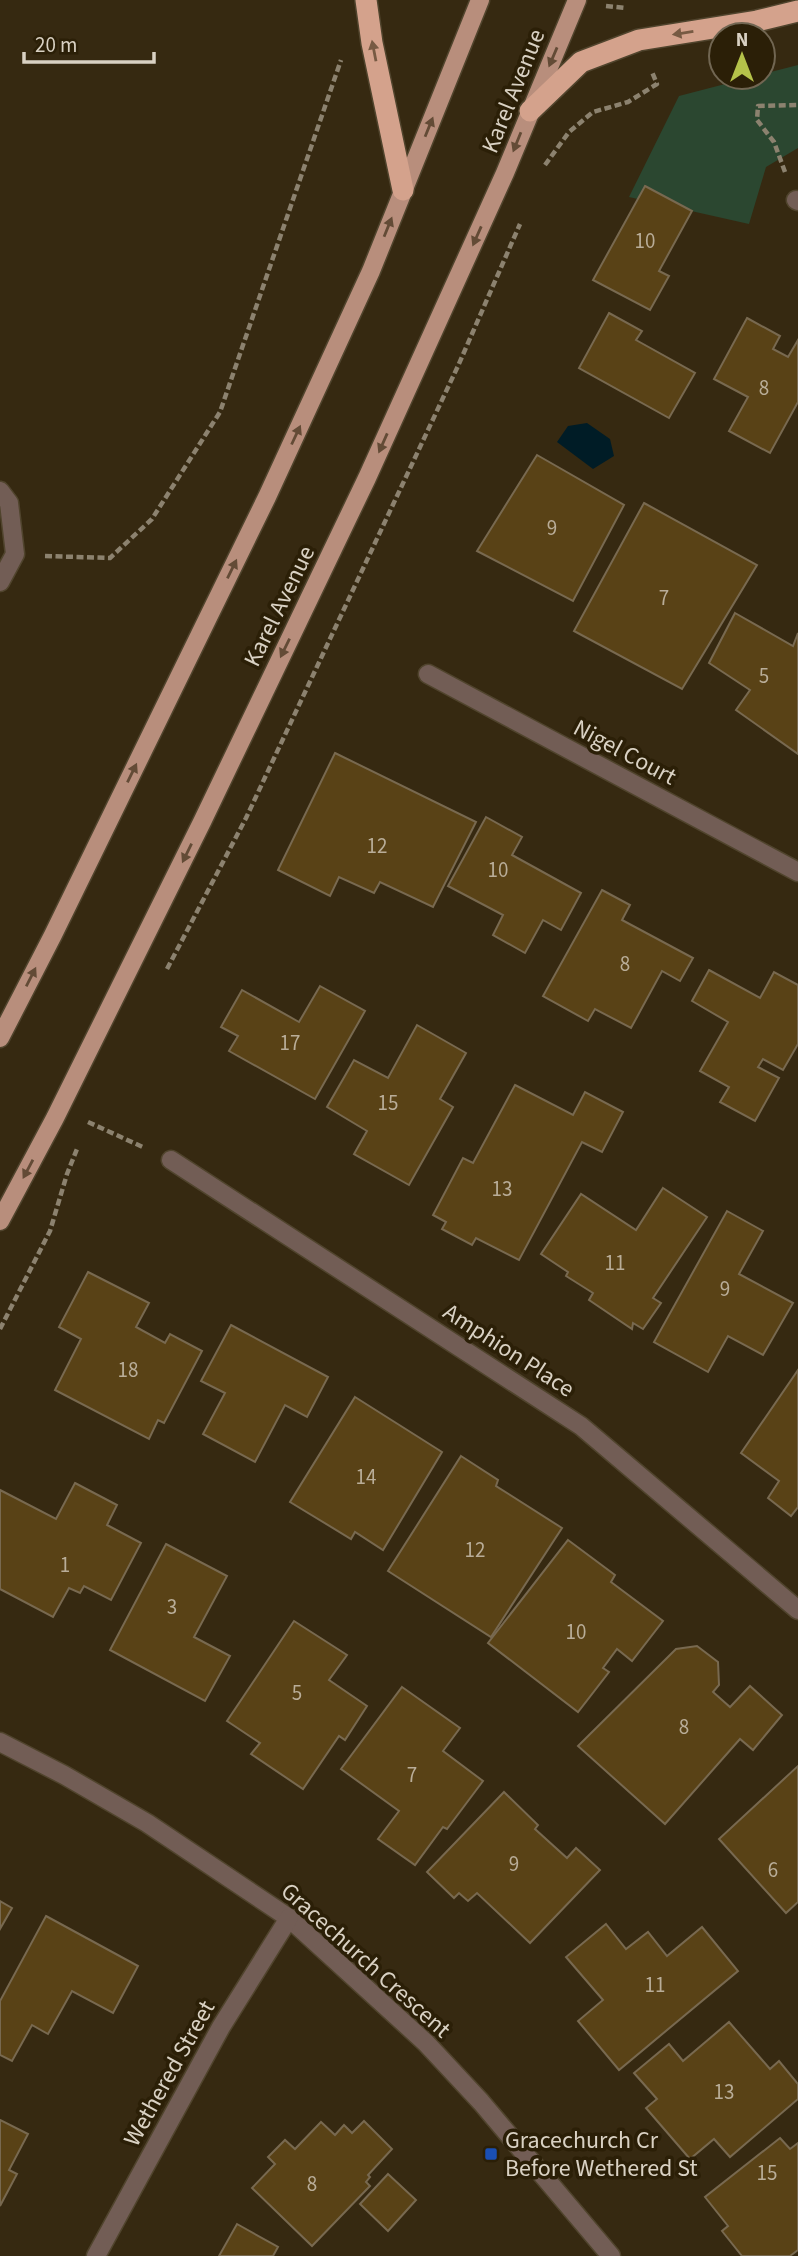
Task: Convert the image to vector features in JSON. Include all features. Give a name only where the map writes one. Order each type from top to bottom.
[{"type":"highway","points":[[366,0],[372,43],[403,190]]},
{"type":"highway","points":[[530,111],[581,62],[639,40],[757,21],[798,11]]},
{"type":"main road","points":[[0,1038],[267,497],[371,271],[480,0]]},
{"type":"main road","name":"Karel Avenue","points":[[0,1221],[55,1118],[214,797],[367,478],[505,173],[577,0]]},
{"type":"street","points":[[0,491],[9,503],[15,554],[0,582]]},
{"type":"street","name":"Nigel Court","points":[[428,674],[798,872]]},
{"type":"street","name":"Amphion Place","points":[[171,1160],[581,1426],[798,1610]]},
{"type":"street","name":"Gracechurch Crescent","points":[[0,1742],[147,1823],[289,1918],[426,2043],[481,2102],[611,2256]]},
{"type":"street","name":"Wethered Street","points":[[96,2256],[221,2027],[289,1918]]},
{"type":"path","points":[[15,554],[110,558],[152,519],[220,412],[343,54]]},
{"type":"path","points":[[541,176],[546,163],[569,132],[593,112],[628,102],[657,85]]},
{"type":"path","points":[[797,201],[774,142],[757,120],[757,113],[758,106],[798,105]]},
{"type":"path","points":[[164,976],[246,818],[458,366],[525,212]]},
{"type":"path","points":[[84,1132],[94,1110]]},
{"type":"path","points":[[88,1122],[171,1160]]},
{"type":"path","points":[[0,1329],[50,1231],[67,1174],[80,1143]]},
{"type":"green space","points":[[798,65],[798,148],[766,167],[749,224],[629,197],[679,96],[707,89],[707,91],[777,91],[777,70]]},
{"type":"water","points":[[587,423],[610,439],[614,456],[593,469],[557,442],[568,426]]},
{"type":"building","points":[[645,186],[692,211],[659,271],[669,276],[650,310],[593,280]]},
{"type":"building","points":[[609,313],[642,331],[636,340],[695,373],[669,418],[579,368]]},
{"type":"building","points":[[747,318],[780,336],[773,349],[788,357],[798,340],[798,402],[770,453],[729,431],[748,397],[714,379]]},
{"type":"building","points":[[537,455],[624,505],[573,601],[477,551]]},
{"type":"building","points":[[644,503],[757,565],[682,689],[574,631]]},
{"type":"building","points":[[735,613],[793,646],[798,633],[798,754],[736,710],[750,690],[709,663]]},
{"type":"building","points":[[335,753],[476,822],[433,907],[380,882],[374,893],[339,877],[330,896],[278,870]]},
{"type":"building","points":[[486,817],[522,837],[512,855],[581,893],[561,930],[543,920],[525,953],[493,935],[503,915],[448,886]]},
{"type":"building","points":[[602,890],[630,905],[622,920],[693,958],[680,981],[662,971],[631,1028],[595,1009],[588,1021],[543,996]]},
{"type":"building","points":[[709,970],[760,998],[774,972],[798,985],[798,1044],[783,1070],[763,1059],[758,1067],[779,1078],[755,1121],[720,1102],[729,1087],[700,1071],[728,1022],[692,1001]]},
{"type":"building","points":[[320,986],[365,1011],[315,1099],[229,1051],[238,1036],[221,1027],[242,990],[299,1022]]},
{"type":"building","points":[[417,1025],[466,1053],[440,1099],[453,1107],[409,1185],[354,1154],[367,1131],[327,1107],[354,1060],[388,1078]]},
{"type":"building","points":[[515,1085],[573,1115],[585,1092],[623,1112],[602,1152],[582,1142],[519,1260],[476,1238],[472,1245],[442,1229],[446,1222],[433,1215],[463,1158],[473,1163]]},
{"type":"building","points":[[663,1188],[707,1217],[653,1298],[661,1303],[643,1329],[633,1323],[632,1329],[589,1300],[593,1293],[566,1276],[568,1272],[541,1254],[581,1194],[636,1230]]},
{"type":"building","points":[[727,1211],[763,1231],[739,1274],[793,1303],[763,1355],[728,1336],[708,1372],[654,1342]]},
{"type":"building","points":[[88,1272],[149,1303],[136,1327],[165,1343],[170,1334],[202,1351],[164,1423],[158,1420],[149,1439],[55,1390],[81,1339],[59,1327]]},
{"type":"building","points":[[231,1325],[328,1377],[307,1417],[285,1405],[255,1462],[203,1434],[225,1393],[201,1381]]},
{"type":"building","points":[[798,1370],[798,1507],[791,1516],[768,1498],[779,1481],[741,1453]]},
{"type":"building","points":[[355,1397],[442,1452],[383,1550],[355,1532],[351,1539],[290,1502]]},
{"type":"building","points":[[461,1456],[498,1480],[496,1486],[562,1528],[491,1637],[388,1571]]},
{"type":"building","points":[[75,1483],[117,1505],[107,1525],[141,1543],[111,1600],[84,1586],[80,1593],[69,1588],[53,1617],[0,1589],[0,1490],[56,1519]]},
{"type":"building","points":[[568,1540],[615,1575],[611,1582],[663,1621],[632,1661],[617,1649],[603,1668],[609,1672],[578,1712],[488,1643]]},
{"type":"building","points":[[166,1544],[227,1576],[194,1637],[230,1656],[205,1701],[110,1650]]},
{"type":"building","points":[[294,1621],[347,1655],[329,1680],[367,1706],[345,1740],[339,1736],[303,1789],[251,1754],[260,1743],[227,1721]]},
{"type":"building","points":[[697,1646],[718,1662],[719,1685],[713,1692],[730,1707],[750,1686],[782,1715],[753,1750],[740,1739],[665,1824],[578,1746],[676,1649]]},
{"type":"building","points":[[402,1687],[460,1728],[443,1751],[483,1781],[447,1829],[443,1827],[415,1865],[378,1839],[399,1811],[341,1769]]},
{"type":"building","points":[[798,1766],[798,1902],[786,1913],[719,1839]]},
{"type":"building","points":[[504,1792],[538,1825],[535,1829],[567,1858],[576,1848],[600,1870],[530,1943],[477,1893],[468,1901],[459,1893],[454,1898],[427,1872]]},
{"type":"building","points":[[0,1901],[12,1908],[0,1929]]},
{"type":"building","points":[[46,1916],[138,1966],[113,2013],[72,1991],[48,2034],[32,2025],[12,2061],[0,2055],[0,2001]]},
{"type":"building","points":[[606,1924],[626,1949],[648,1932],[667,1956],[702,1927],[738,1971],[619,2070],[578,2021],[603,2000],[566,1957]]},
{"type":"building","points":[[729,2022],[770,2069],[779,2061],[798,2084],[798,2099],[730,2157],[714,2139],[690,2159],[646,2108],[657,2099],[634,2073],[669,2044],[683,2061]]},
{"type":"building","points":[[0,2120],[28,2134],[9,2170],[17,2174],[0,2206]]},
{"type":"building","points":[[364,2121],[392,2149],[368,2175],[370,2177],[366,2182],[370,2186],[312,2246],[252,2188],[275,2164],[268,2157],[285,2140],[295,2149],[321,2122],[335,2135],[344,2125],[352,2133]]},
{"type":"building","points":[[780,2138],[790,2149],[798,2143],[798,2250],[790,2256],[742,2256],[722,2231],[728,2226],[705,2197]]},
{"type":"building","points":[[388,2174],[416,2200],[388,2231],[360,2204]]},
{"type":"building","points":[[237,2224],[278,2247],[273,2256],[219,2256]]},
{"type":"place","name":"Gracechurch Cr Before Wethered St","points":[[491,2154]]}]
